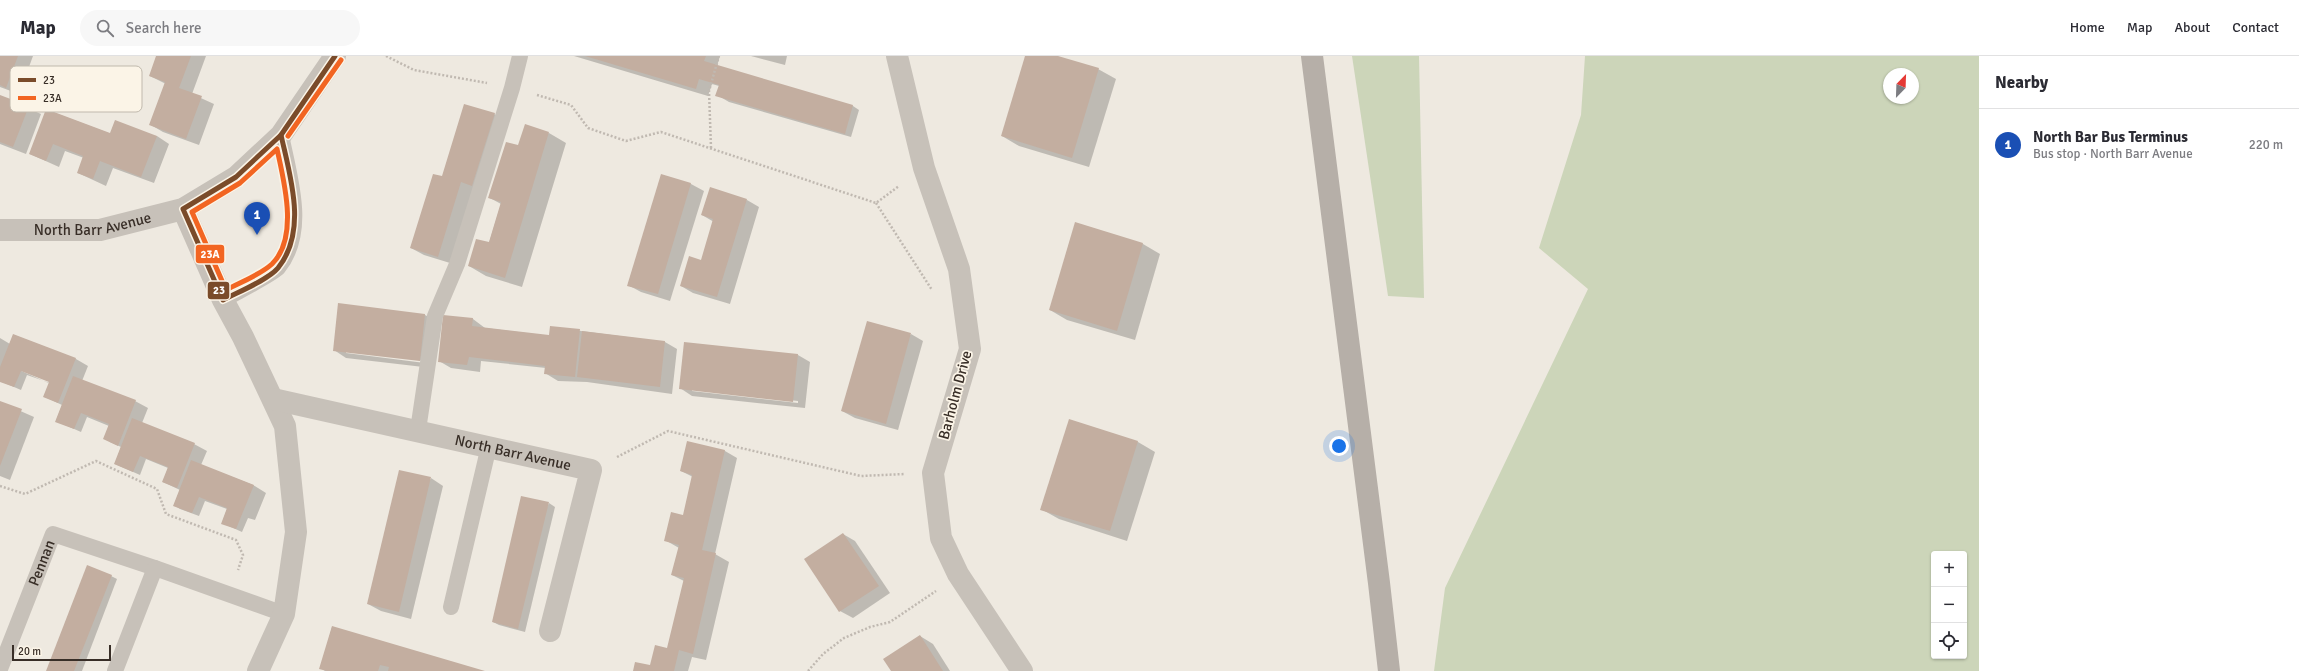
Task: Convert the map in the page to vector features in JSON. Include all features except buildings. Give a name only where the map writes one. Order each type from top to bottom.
[{"type":"main road","points":[[1312,56],[1389,671]]},
{"type":"street","name":"North Barr Avenue","points":[[0,230],[100,230],[184,209],[236,177],[281,135],[335,56]]},
{"type":"street","name":"Barholm Drive","points":[[897,56],[924,168],[959,269],[970,349],[933,473],[941,538],[958,574],[1022,671]]},
{"type":"street","points":[[184,209],[223,300],[243,337],[285,426],[296,532],[284,614],[258,671]]},
{"type":"street","name":"North Barr Avenue","points":[[272,399],[418,430],[591,470],[550,631]]},
{"type":"lane","points":[[418,430],[435,316],[457,264],[512,88],[520,56]]},
{"type":"lane","points":[[223,300],[278,269],[294,238],[294,207],[281,135]]},
{"type":"lane","points":[[451,607],[489,446]]},
{"type":"lane","name":"Pennan","points":[[0,669],[53,534],[284,614]]},
{"type":"lane","points":[[115,671],[154,568]]},
{"type":"path","points":[[386,56],[414,70],[512,88],[571,106],[588,128],[626,141],[661,132],[876,202],[932,291],[962,286]]},
{"type":"path","points":[[711,148],[709,91],[719,56]]},
{"type":"path","points":[[876,202],[924,168]]},
{"type":"path","points":[[591,470],[668,431],[861,476],[933,473]]},
{"type":"path","points":[[0,486],[25,494],[96,461],[157,489],[166,514],[236,540],[243,555],[229,595]]},
{"type":"path","points":[[808,671],[823,654],[844,638],[870,627],[890,622],[958,574]]},
{"type":"green space","points":[[1352,56],[1419,56],[1424,298],[1388,296]]},
{"type":"green space","points":[[1585,56],[1979,56],[1979,671],[1434,671],[1445,588],[1588,289],[1539,248],[1581,115]]},
{"type":"transit line","name":"23","points":[[281,135],[335,56]]},
{"type":"transit line","name":"23A","points":[[288,136],[341,60]]},
{"type":"transit line","name":"23","points":[[281,135],[292,185],[295,220],[287,253],[278,268],[267,277],[223,300],[183,209],[236,177],[281,135]]},
{"type":"transit line","name":"23A","points":[[277,149],[286,193],[287,225],[285,240],[280,253],[272,264],[256,275],[226,290],[192,212],[240,183],[277,149]]},
{"type":"place","name":"North Bar Bus Terminus","points":[[257,235]]}]
